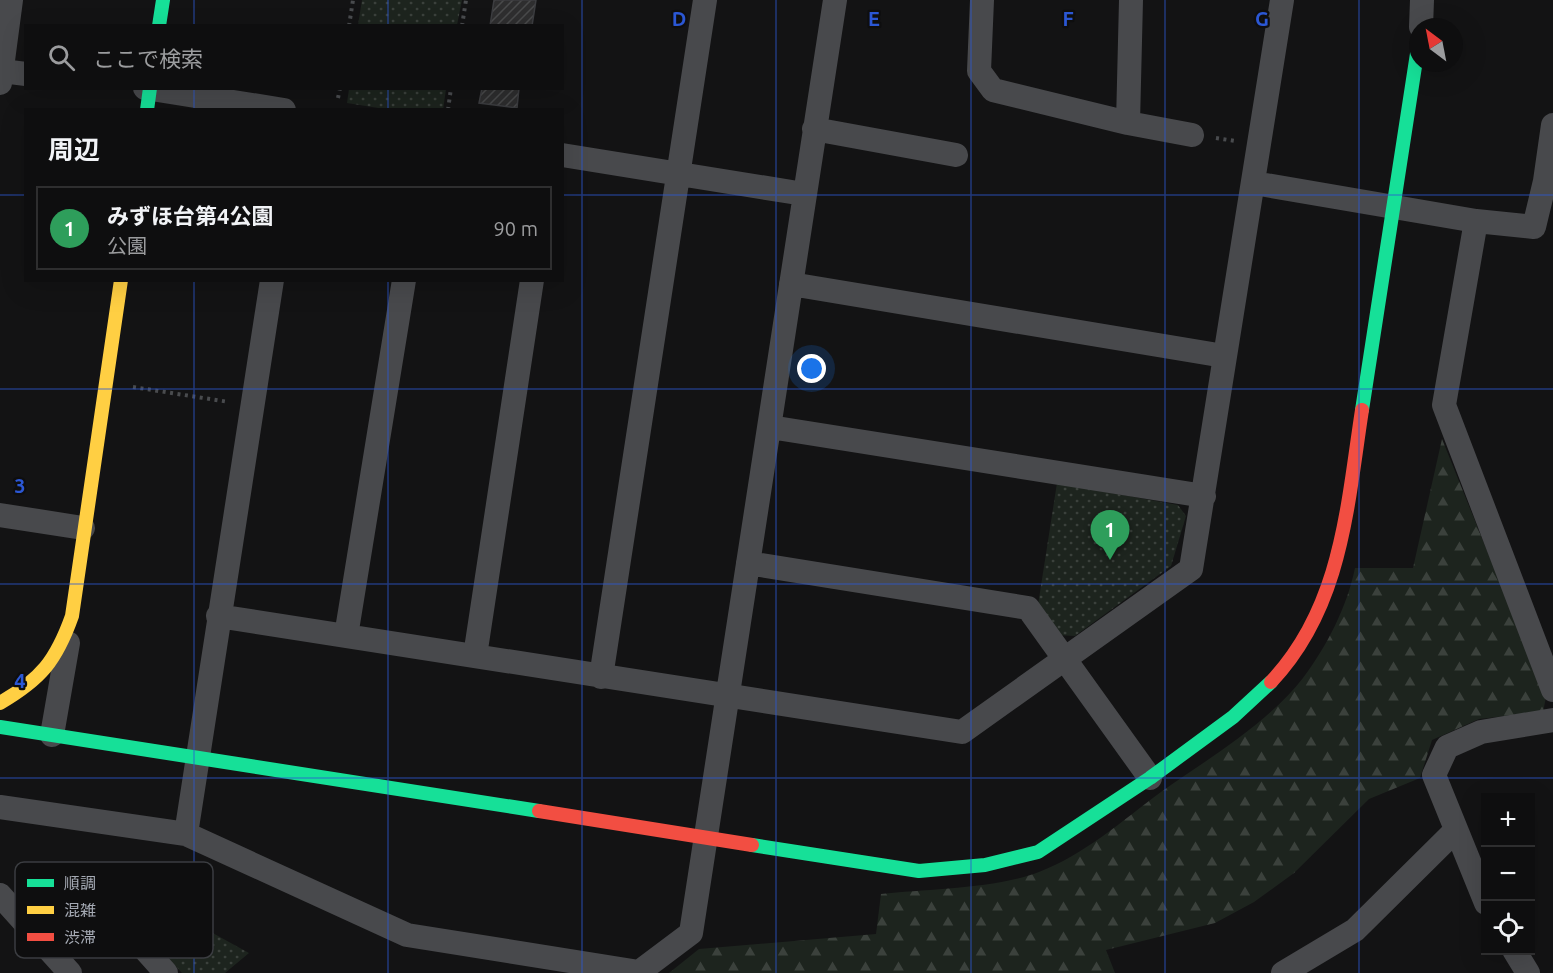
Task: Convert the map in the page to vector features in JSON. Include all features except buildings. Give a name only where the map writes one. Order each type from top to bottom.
[{"type":"street","points":[[159,24],[163,0]]},
{"type":"street","points":[[601,678],[705,0]]},
{"type":"street","points":[[0,807],[186,834],[407,935],[639,972],[691,933],[730,697],[748,563],[835,0]]},
{"type":"street","points":[[982,0],[979,70],[993,90],[1128,123],[1192,135]]},
{"type":"street","points":[[1128,123],[1131,0]]},
{"type":"street","points":[[219,616],[601,678],[962,732],[1065,661],[1191,569],[1282,0]]},
{"type":"street","points":[[1421,18],[1422,0]]},
{"type":"street","points":[[7,3],[9,76]]},
{"type":"street","points":[[0,727],[706,837],[887,868],[919,871],[985,866],[1038,852],[1150,778],[1233,717],[1275,677],[1298,648],[1327,594],[1341,545],[1414,72]]},
{"type":"street","points":[[147,108],[150,90]]},
{"type":"street","points":[[156,90],[271,108]]},
{"type":"street","points":[[1254,183],[1476,221],[1534,227],[1549,181],[1553,125]]},
{"type":"street","points":[[814,129],[956,155]]},
{"type":"street","points":[[564,155],[804,194]]},
{"type":"street","points":[[1476,221],[1444,405],[1553,690]]},
{"type":"street","points":[[52,735],[72,616],[83,528],[121,282]]},
{"type":"street","points":[[186,834],[272,282]]},
{"type":"street","points":[[346,636],[404,282]]},
{"type":"street","points":[[475,656],[532,282]]},
{"type":"street","points":[[791,284],[1224,356]]},
{"type":"street","points":[[770,427],[1204,496]]},
{"type":"street","points":[[0,515],[83,528]]},
{"type":"street","points":[[748,563],[1028,608],[1150,778]]},
{"type":"street","points":[[0,703],[26,689],[45,672],[60,653],[72,616]]},
{"type":"street","points":[[1484,901],[1434,775],[1447,747],[1481,732],[1553,720]]},
{"type":"street","points":[[1283,973],[1355,930],[1456,830]]},
{"type":"street","points":[[0,895],[15,912]]},
{"type":"street","points":[[1517,955],[1528,973]]},
{"type":"street","points":[[57,958],[70,973]]},
{"type":"street","points":[[153,958],[166,973]]},
{"type":"path","points":[[349,24],[353,0]]},
{"type":"path","points":[[462,24],[466,0]]},
{"type":"path","points":[[338,98],[340,90]]},
{"type":"path","points":[[448,108],[451,90]]},
{"type":"path","points":[[1192,135],[1260,144]]},
{"type":"path","points":[[105,382],[252,406]]},
{"type":"green space","points":[[362,0],[462,0],[457,24],[358,24]]},
{"type":"green space","points":[[349,90],[446,90],[443,108],[378,108],[347,103]]},
{"type":"green space","points":[[1442,439],[1546,697],[1543,712],[1479,719],[1432,740],[1420,778],[1369,799],[1294,873],[1254,902],[1215,923],[1106,950],[1115,973],[669,973],[699,949],[876,934],[881,894],[962,888],[1022,878],[1056,865],[1103,836],[1236,740],[1288,695],[1312,666],[1328,639],[1347,597],[1355,568],[1413,568]]},
{"type":"green space","points":[[1057,483],[1178,505],[1186,516],[1171,566],[1075,636],[1057,635],[1038,605]]},
{"type":"green space","points":[[213,933],[249,953],[225,973],[182,973],[168,958],[213,958]]},
{"type":"traffic: fast","points":[[159,24],[163,0]]},
{"type":"traffic: fast","points":[[1362,410],[1414,72]]},
{"type":"traffic: fast","points":[[147,108],[150,90]]},
{"type":"traffic: fast","points":[[752,845],[919,871],[985,865],[1038,852],[1150,778],[1233,717],[1271,682]]},
{"type":"traffic: fast","points":[[0,727],[539,811]]},
{"type":"traffic: slow","points":[[0,703],[37,677],[60,645],[72,616],[121,282]]},
{"type":"traffic: jam","points":[[1271,682],[1295,653],[1313,622],[1327,589],[1338,554],[1345,519],[1362,410]]},
{"type":"traffic: jam","points":[[539,811],[752,845]]},
{"type":"place","name":"みずほ台第4公園","points":[[1110,560]]}]
